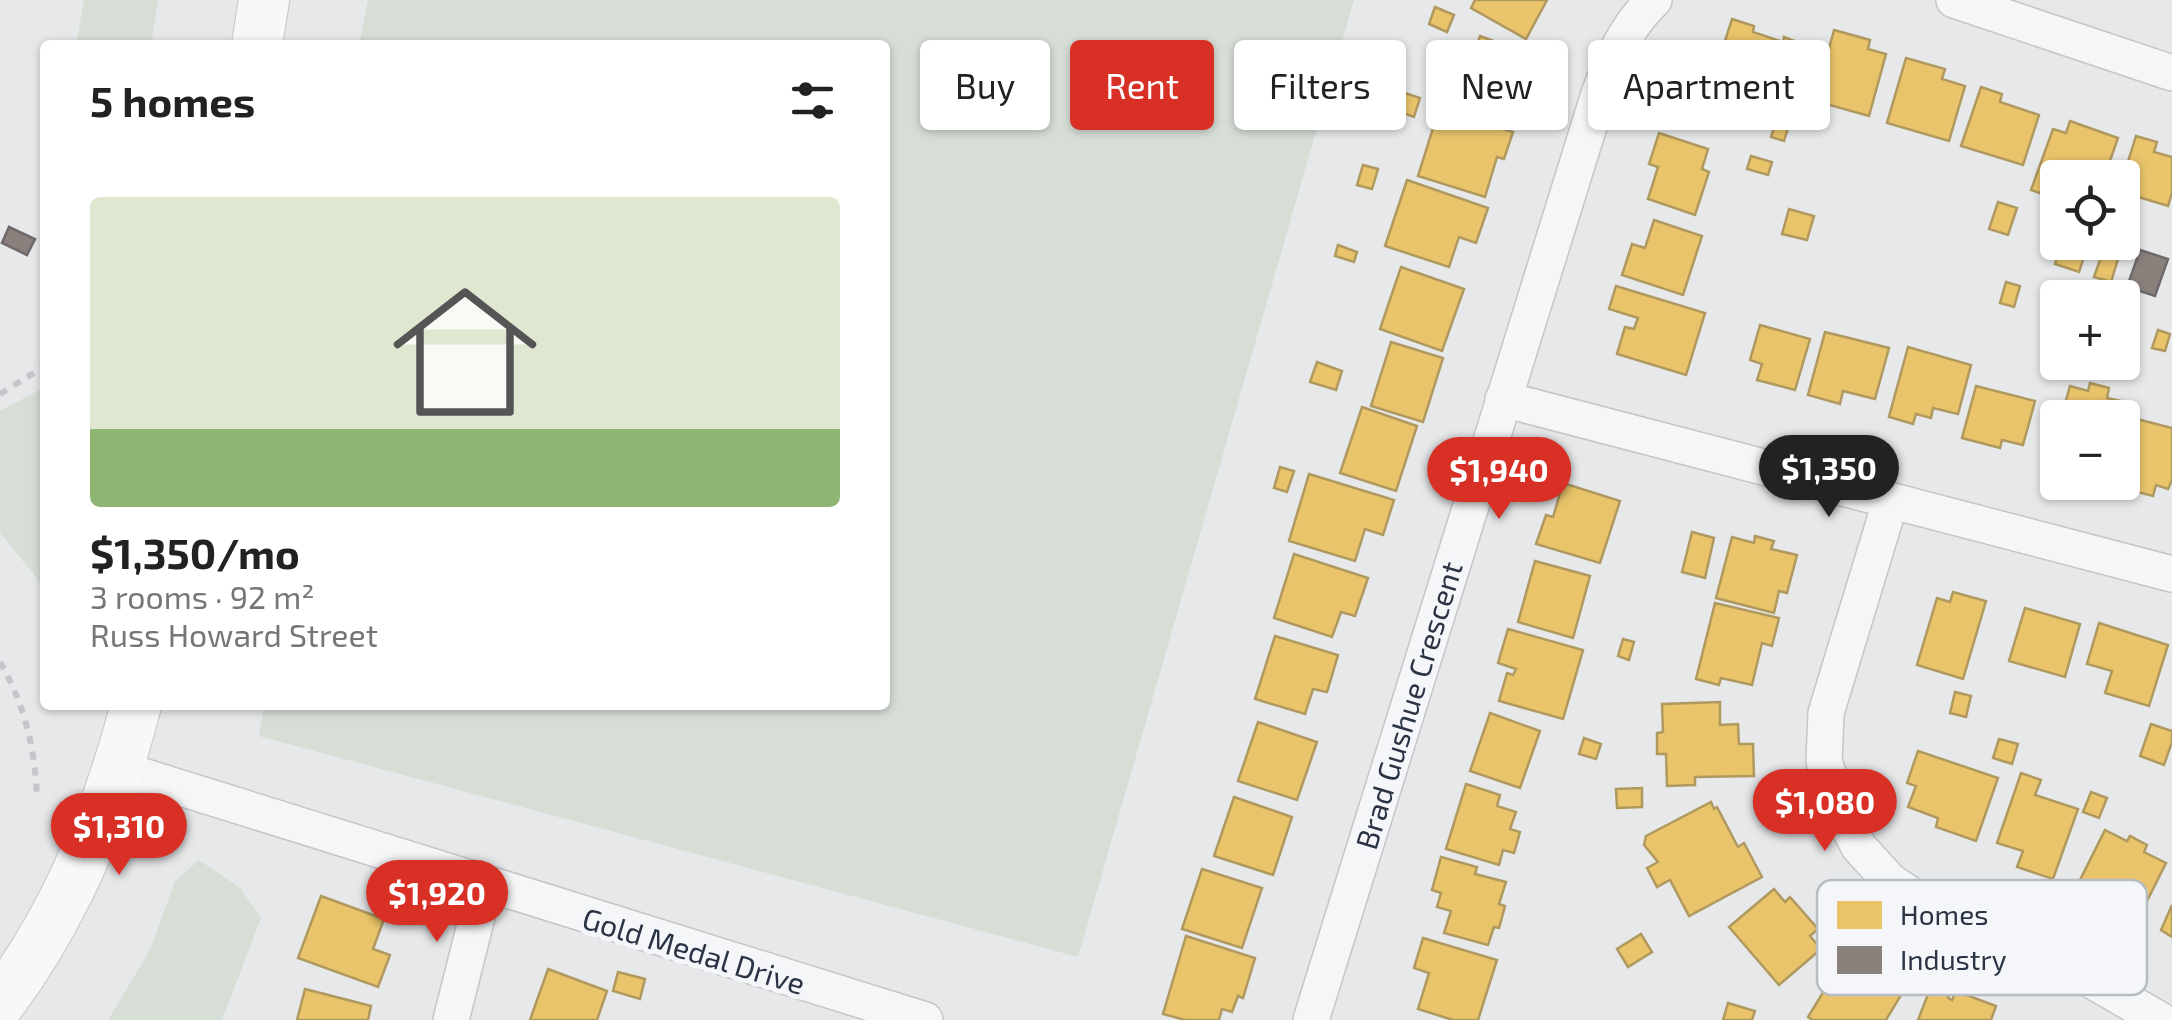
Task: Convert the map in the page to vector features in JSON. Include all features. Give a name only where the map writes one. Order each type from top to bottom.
[{"type":"main road","points":[[258,40],[264,0]]},
{"type":"main road","points":[[0,1003],[24,971],[82,862],[120,769],[135,710]]},
{"type":"street","name":"Brad Gushue Crescent","points":[[1311,1020],[1610,64],[1642,11],[1654,0]]},
{"type":"street","points":[[1954,0],[2172,74]]},
{"type":"street","points":[[1503,399],[2172,574]]},
{"type":"street","points":[[1889,880],[1859,848],[1842,815],[1824,761],[1826,713],[1890,502]]},
{"type":"street","name":"Gold Medal Drive","points":[[120,769],[485,885],[863,1012],[925,1020]]},
{"type":"street","points":[[451,1020],[485,885]]},
{"type":"street","points":[[2116,995],[2160,1020]]},
{"type":"path","points":[[0,394],[40,369]]},
{"type":"path","points":[[0,662],[28,722],[37,798]]},
{"type":"shaded area","points":[[84,0],[158,0],[152,40],[77,40]]},
{"type":"shaded area","points":[[368,0],[1354,0],[1342,40],[1234,40],[1234,130],[1317,130],[1078,957],[259,736],[263,710],[890,710],[890,40],[360,40]]},
{"type":"shaded area","points":[[40,390],[40,582],[0,533],[0,411]]},
{"type":"shaded area","points":[[199,860],[240,888],[261,918],[222,1020],[108,1020],[150,950],[175,881]]},
{"type":"building: Homes","points":[[1475,0],[1547,0],[1526,39],[1471,8]]},
{"type":"building: Homes","points":[[1435,7],[1454,15],[1447,32],[1429,24]]},
{"type":"building: Homes","points":[[1732,19],[1777,40],[1725,40]]},
{"type":"building: Homes","points":[[1834,30],[1870,40],[1868,49],[1886,54],[1869,116],[1830,105],[1830,45]]},
{"type":"building: Homes","points":[[1906,58],[1945,69],[1942,79],[1965,86],[1949,141],[1887,123]]},
{"type":"building: Homes","points":[[1981,87],[2002,94],[2000,102],[2039,115],[2023,165],[1961,146]]},
{"type":"building: Homes","points":[[1406,93],[1420,98],[1414,117],[1406,114]]},
{"type":"building: Homes","points":[[2070,121],[2118,138],[2110,160],[2042,160],[2053,129],[2066,133]]},
{"type":"building: Homes","points":[[1432,130],[1513,132],[1504,159],[1497,157],[1485,197],[1418,176]]},
{"type":"building: Homes","points":[[1773,130],[1787,130],[1784,141],[1771,137]]},
{"type":"building: Homes","points":[[1659,133],[1708,149],[1702,169],[1709,172],[1695,215],[1648,199],[1658,167],[1649,164]]},
{"type":"building: Homes","points":[[2136,136],[2157,142],[2154,152],[2172,157],[2168,206],[2140,197],[2140,160],[2129,160]]},
{"type":"building: Homes","points":[[1751,156],[1772,162],[1768,175],[1747,169]]},
{"type":"building: Homes","points":[[1363,165],[1378,169],[1372,189],[1357,185]]},
{"type":"building: Homes","points":[[2040,165],[2040,193],[2031,190]]},
{"type":"building: Homes","points":[[1407,180],[1488,208],[1476,243],[1459,237],[1449,267],[1385,246]]},
{"type":"building: Homes","points":[[1998,202],[2017,208],[2008,235],[1989,229]]},
{"type":"building: Homes","points":[[1789,209],[1814,216],[1807,240],[1782,234]]},
{"type":"building: Homes","points":[[1654,220],[1702,236],[1683,295],[1622,275],[1632,244],[1645,248]]},
{"type":"building: Homes","points":[[1338,245],[1357,252],[1354,262],[1335,256]]},
{"type":"building: Homes","points":[[2056,260],[2083,260],[2079,272],[2055,264]]},
{"type":"building: Homes","points":[[2100,260],[2118,260],[2112,280],[2094,277]]},
{"type":"building: Homes","points":[[1401,267],[1464,289],[1442,351],[1380,329]]},
{"type":"building: Homes","points":[[2006,282],[2020,286],[2014,307],[2000,303]]},
{"type":"building: Homes","points":[[1616,286],[1705,313],[1686,375],[1617,354],[1625,327],[1634,329],[1638,318],[1609,309]]},
{"type":"building: Homes","points":[[1760,325],[1810,339],[1795,390],[1757,380],[1762,364],[1750,360]]},
{"type":"building: Homes","points":[[2158,330],[2170,334],[2165,351],[2152,348]]},
{"type":"building: Homes","points":[[1825,332],[1889,348],[1875,399],[1843,391],[1840,404],[1808,395]]},
{"type":"building: Homes","points":[[1391,342],[1443,358],[1423,422],[1371,406]]},
{"type":"building: Homes","points":[[1908,347],[1971,365],[1958,414],[1933,408],[1931,418],[1916,414],[1913,424],[1889,417]]},
{"type":"building: Homes","points":[[1317,362],[1342,371],[1336,390],[1310,382]]},
{"type":"building: Homes","points":[[2090,383],[2109,388],[2107,398],[2116,400],[2066,400],[2070,386],[2088,391]]},
{"type":"building: Homes","points":[[1976,386],[2035,401],[2023,445],[2002,440],[2000,448],[1962,438]]},
{"type":"building: Homes","points":[[1362,407],[1417,426],[1396,491],[1340,473]]},
{"type":"building: Homes","points":[[2140,420],[2172,428],[2172,480],[2168,489],[2156,485],[2153,496],[2140,493]]},
{"type":"building: Homes","points":[[1280,467],[1294,471],[1287,492],[1274,488]]},
{"type":"building: Homes","points":[[1309,474],[1394,500],[1383,535],[1365,529],[1355,561],[1289,541]]},
{"type":"building: Homes","points":[[1563,483],[1620,501],[1600,563],[1536,544],[1546,515],[1553,517]]},
{"type":"building: Homes","points":[[1692,532],[1714,538],[1705,578],[1682,572]]},
{"type":"building: Homes","points":[[1755,536],[1774,541],[1771,549],[1797,555],[1787,593],[1779,591],[1774,613],[1716,598],[1732,537],[1754,543]]},
{"type":"building: Homes","points":[[1294,554],[1368,578],[1355,616],[1341,612],[1332,637],[1274,618]]},
{"type":"building: Homes","points":[[1535,561],[1590,576],[1573,638],[1518,622]]},
{"type":"building: Homes","points":[[1953,592],[1986,601],[1963,679],[1917,665],[1937,598],[1950,602]]},
{"type":"building: Homes","points":[[1715,603],[1779,618],[1772,646],[1762,643],[1752,685],[1721,678],[1719,685],[1696,679]]},
{"type":"building: Homes","points":[[2025,608],[2080,624],[2065,677],[2009,661]]},
{"type":"building: Homes","points":[[2099,623],[2168,645],[2149,706],[2105,693],[2112,671],[2087,664]]},
{"type":"building: Homes","points":[[1508,629],[1583,650],[1563,719],[1499,701],[1507,673],[1513,675],[1516,669],[1498,663]]},
{"type":"building: Homes","points":[[1275,636],[1338,655],[1327,692],[1313,689],[1305,714],[1255,699]]},
{"type":"building: Homes","points":[[1623,639],[1634,642],[1629,660],[1618,656]]},
{"type":"building: Homes","points":[[1955,692],[1971,696],[1966,717],[1950,713]]},
{"type":"building: Homes","points":[[1720,702],[1720,725],[1738,724],[1739,744],[1753,744],[1754,776],[1695,777],[1695,785],[1667,786],[1666,754],[1657,754],[1657,733],[1663,732],[1662,704]]},
{"type":"building: Homes","points":[[1490,713],[1540,731],[1520,788],[1470,771]]},
{"type":"building: Homes","points":[[1258,722],[1317,742],[1297,800],[1238,781]]},
{"type":"building: Homes","points":[[2151,724],[2172,731],[2164,765],[2140,756]]},
{"type":"building: Homes","points":[[1584,738],[1601,744],[1596,759],[1579,754]]},
{"type":"building: Homes","points":[[1999,739],[2018,744],[2012,764],[1993,758]]},
{"type":"building: Homes","points":[[1918,751],[1998,778],[1976,841],[1936,827],[1938,818],[1908,807],[1916,786],[1907,783]]},
{"type":"building: Homes","points":[[2021,773],[2041,780],[2035,795],[2078,809],[2053,879],[2017,867],[2023,851],[1997,843]]},
{"type":"building: Homes","points":[[1466,784],[1500,795],[1497,806],[1516,812],[1510,829],[1520,832],[1514,853],[1503,850],[1499,865],[1446,849]]},
{"type":"building: Homes","points":[[1642,788],[1642,807],[1617,808],[1616,789]]},
{"type":"building: Homes","points":[[2091,792],[2107,798],[2099,818],[2083,812]]},
{"type":"building: Homes","points":[[1234,797],[1292,817],[1273,875],[1214,856]]},
{"type":"building: Homes","points":[[1711,802],[1738,847],[1744,843],[1762,877],[1689,916],[1670,880],[1657,887],[1647,868],[1658,862],[1644,845],[1646,836]]},
{"type":"building: Homes","points":[[2105,830],[2147,845],[2144,852],[2166,863],[2147,901],[2147,880],[2080,880]]},
{"type":"building: Homes","points":[[1441,857],[1477,867],[1475,874],[1506,882],[1499,904],[1505,906],[1499,928],[1494,927],[1488,945],[1444,933],[1451,911],[1437,907],[1441,893],[1432,890]]},
{"type":"building: Homes","points":[[1202,869],[1262,888],[1242,948],[1182,929]]},
{"type":"building: Homes","points":[[1774,889],[1785,902],[1790,897],[1817,928],[1810,936],[1817,944],[1817,952],[1779,985],[1729,927]]},
{"type":"building: Homes","points":[[321,896],[384,919],[373,949],[390,955],[378,987],[298,958]]},
{"type":"building: Homes","points":[[2172,905],[2172,937],[2161,930]]},
{"type":"building: Homes","points":[[1641,934],[1652,952],[1628,967],[1617,949]]},
{"type":"building: Homes","points":[[1186,936],[1255,958],[1243,998],[1238,996],[1232,1012],[1222,1009],[1219,1020],[1185,1020],[1163,1014]]},
{"type":"building: Homes","points":[[1423,938],[1497,960],[1478,1020],[1453,1020],[1418,1009],[1429,973],[1414,968]]},
{"type":"building: Homes","points":[[548,969],[607,991],[597,1020],[530,1020]]},
{"type":"building: Homes","points":[[618,972],[645,979],[640,999],[613,991]]},
{"type":"building: Homes","points":[[305,989],[371,1006],[368,1020],[297,1020]]},
{"type":"building: Homes","points":[[1821,995],[1901,995],[1886,1020],[1808,1017]]},
{"type":"building: Homes","points":[[1928,995],[1950,995],[1952,1000],[1954,995],[1967,995],[1996,1006],[1991,1020],[1918,1020]]},
{"type":"building: Homes","points":[[1728,1003],[1755,1011],[1752,1020],[1723,1020]]},
{"type":"building: Industry","points":[[9,227],[35,239],[27,255],[2,243]]},
{"type":"building: Industry","points":[[2140,250],[2168,259],[2155,296],[2140,291],[2140,280],[2129,280],[2136,260],[2140,260]]}]
